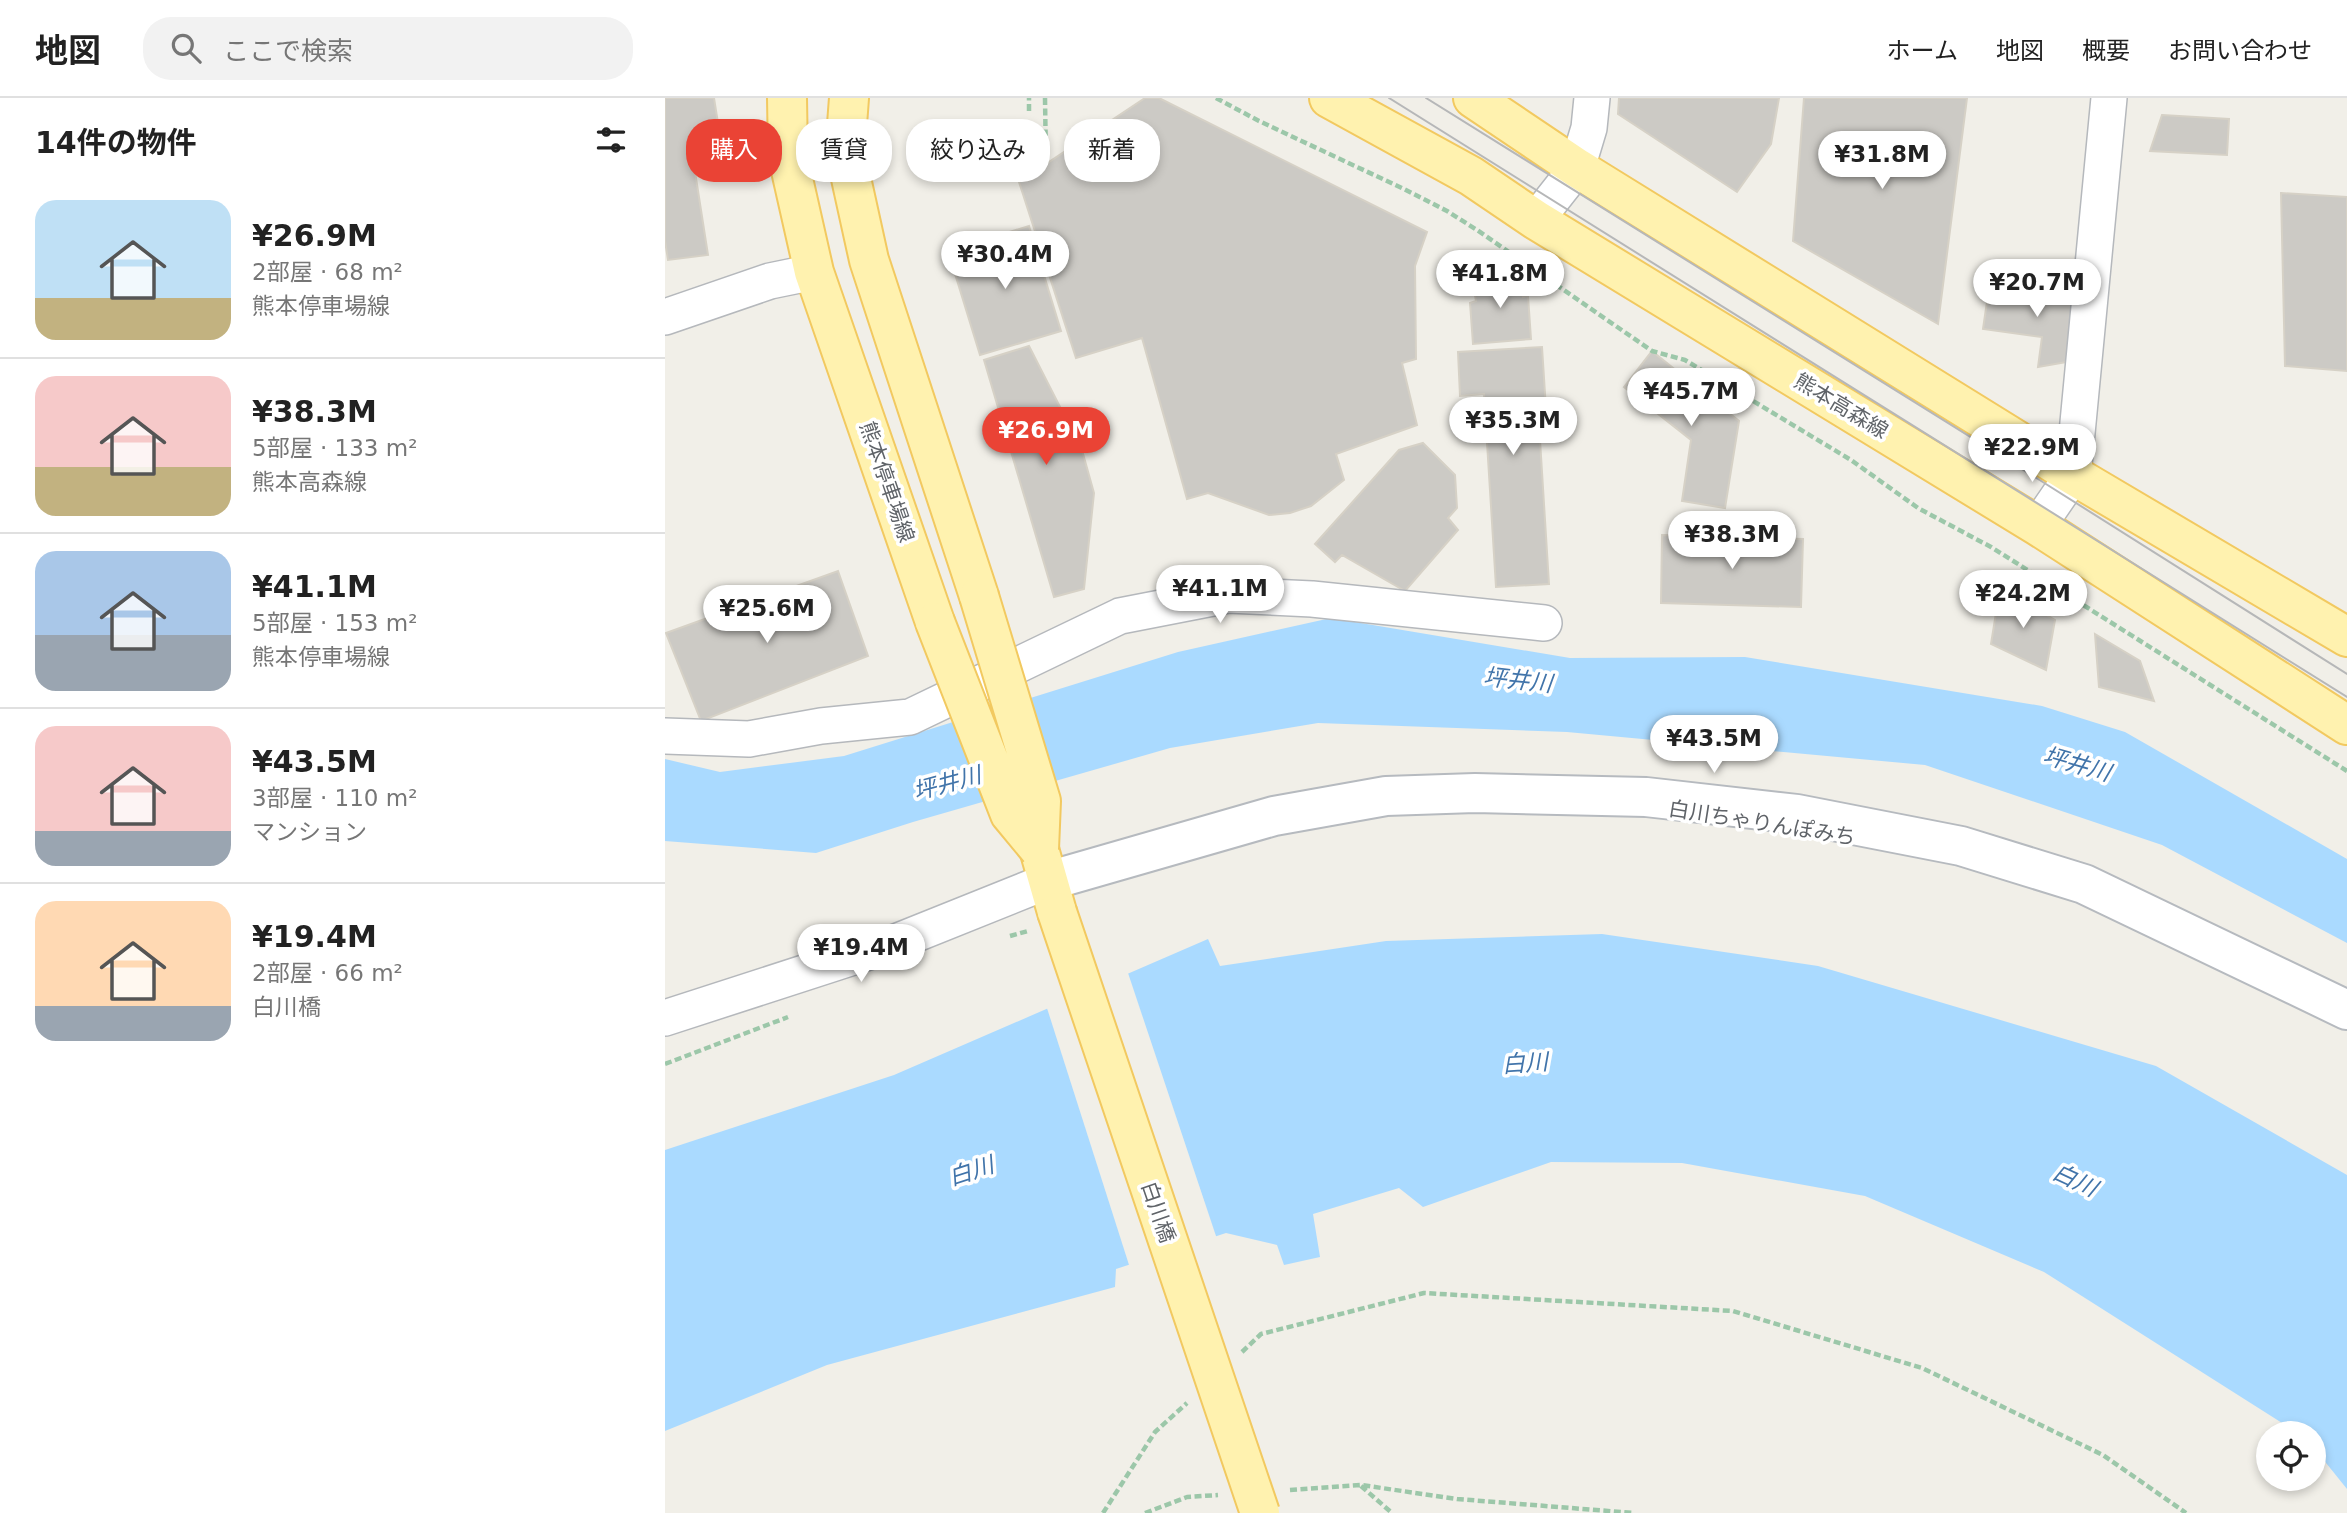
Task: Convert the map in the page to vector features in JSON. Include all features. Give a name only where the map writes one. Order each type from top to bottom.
[{"type":"main road","name":"熊本停車場線","points":[[787,98],[788,157],[814,272],[935,622],[1010,814],[1048,881]]},
{"type":"main road","points":[[849,98],[845,151],[869,260],[979,596],[1041,801],[1048,881]]},
{"type":"main road","name":"熊本高森線","points":[[1329,98],[1471,176],[1536,220],[2038,526],[2347,724]]},
{"type":"main road","points":[[1473,98],[1577,168],[2073,475],[2347,637]]},
{"type":"main road","name":"白川橋","points":[[1048,881],[1270,1502]]},
{"type":"street","points":[[1536,220],[1577,168],[1589,128],[1592,98]]},
{"type":"street","points":[[2038,526],[2073,475],[2109,98]]},
{"type":"street","points":[[665,317],[770,281],[814,272]]},
{"type":"street","points":[[665,736],[749,739],[821,726],[910,717],[1120,617],[1228,595],[1312,599],[1544,624]]},
{"type":"street","points":[[665,1018],[881,948],[1048,881],[1274,816],[1386,796],[1475,793],[1646,797],[1797,814],[1961,846],[2084,884],[2347,1010]]},
{"type":"path","points":[[1029,98],[1029,111]]},
{"type":"path","points":[[1045,98],[1045,119]]},
{"type":"path","points":[[1216,98],[1447,211],[1652,351],[1685,360],[1851,460],[1917,508],[1991,547],[2347,771]]},
{"type":"path","points":[[1232,1361],[1261,1334],[1424,1293],[1733,1311],[1922,1368],[2103,1455],[2186,1513]]},
{"type":"path","points":[[1103,1513],[1154,1432],[1193,1396]]},
{"type":"path","points":[[1361,1485],[1392,1513]]},
{"type":"path","points":[[1270,1502],[1361,1485],[1457,1499],[1634,1513]]},
{"type":"path","points":[[1145,1513],[1187,1497],[1227,1494]]},
{"type":"water","name":"坪井川","points":[[1331,618],[1570,658],[1745,657],[2042,706],[2125,732],[2347,859],[2347,943],[2162,845],[1925,765],[1567,732],[1318,723],[1170,748],[913,822],[816,853],[665,841],[665,759],[720,772],[844,756],[1178,652]]},
{"type":"water","name":"白川","points":[[1602,934],[1818,966],[2156,1066],[2347,1175],[2347,1489],[2326,1463],[2326,1421],[2279,1421],[2044,1272],[1865,1196],[1682,1163],[1551,1162],[1423,1207],[1399,1188],[1313,1214],[1320,1257],[1284,1265],[1277,1245],[1226,1233],[1116,1269],[1115,1287],[827,1365],[665,1431],[665,1150],[894,1075],[1208,939],[1220,966],[1386,941]]},
{"type":"pier","points":[[1127,970],[1217,1239],[1130,1268],[1046,1005]]},
{"type":"building","points":[[665,98],[714,98],[717,119],[686,119],[686,182],[697,182],[708,255],[668,260],[665,241]]},
{"type":"building","points":[[1145,98],[1159,98],[1427,232],[1415,266],[1416,359],[1402,363],[1417,425],[1336,454],[1344,480],[1311,506],[1290,513],[1269,515],[1208,493],[1187,499],[1142,338],[1076,358],[1019,182],[1050,182],[1050,161],[1064,152],[1064,182],[1160,182],[1160,119],[1114,119]]},
{"type":"building","points":[[1619,98],[1779,98],[1771,144],[1737,192],[1618,114]]},
{"type":"building","points":[[1804,98],[1967,98],[1938,324],[1793,241]]},
{"type":"building","points":[[2162,115],[2229,119],[2227,155],[2150,151]]},
{"type":"building","points":[[2281,193],[2347,197],[2347,371],[2285,366]]},
{"type":"building","points":[[1029,226],[1061,331],[980,355],[948,251]]},
{"type":"building","points":[[1521,275],[1523,297],[1528,296],[1531,339],[1473,344],[1470,303],[1476,301],[1472,278]]},
{"type":"building","points":[[1990,281],[2072,292],[2084,359],[2038,367],[2042,337],[1983,329]]},
{"type":"building","points":[[1029,346],[1082,450],[1094,493],[1084,589],[1054,597],[984,360]]},
{"type":"building","points":[[1542,347],[1548,440],[1540,440],[1549,584],[1496,587],[1484,394],[1460,396],[1458,352]]},
{"type":"building","points":[[1652,351],[1739,421],[1725,508],[1682,501],[1691,440],[1624,387]]},
{"type":"building","points":[[1423,443],[1455,475],[1457,508],[1448,518],[1458,530],[1405,591],[1342,555],[1335,562],[1315,544],[1399,450]]},
{"type":"building","points":[[1662,535],[1803,539],[1801,607],[1661,603]]},
{"type":"building","points":[[838,571],[868,656],[701,721],[666,633]]},
{"type":"building","points":[[2000,588],[2055,620],[2046,670],[1991,644]]},
{"type":"building","points":[[2095,634],[2140,661],[2154,701],[2099,687]]},
{"type":"tram line","points":[[1389,98],[2347,697]]},
{"type":"tram line","points":[[1426,98],[2347,674]]}]
